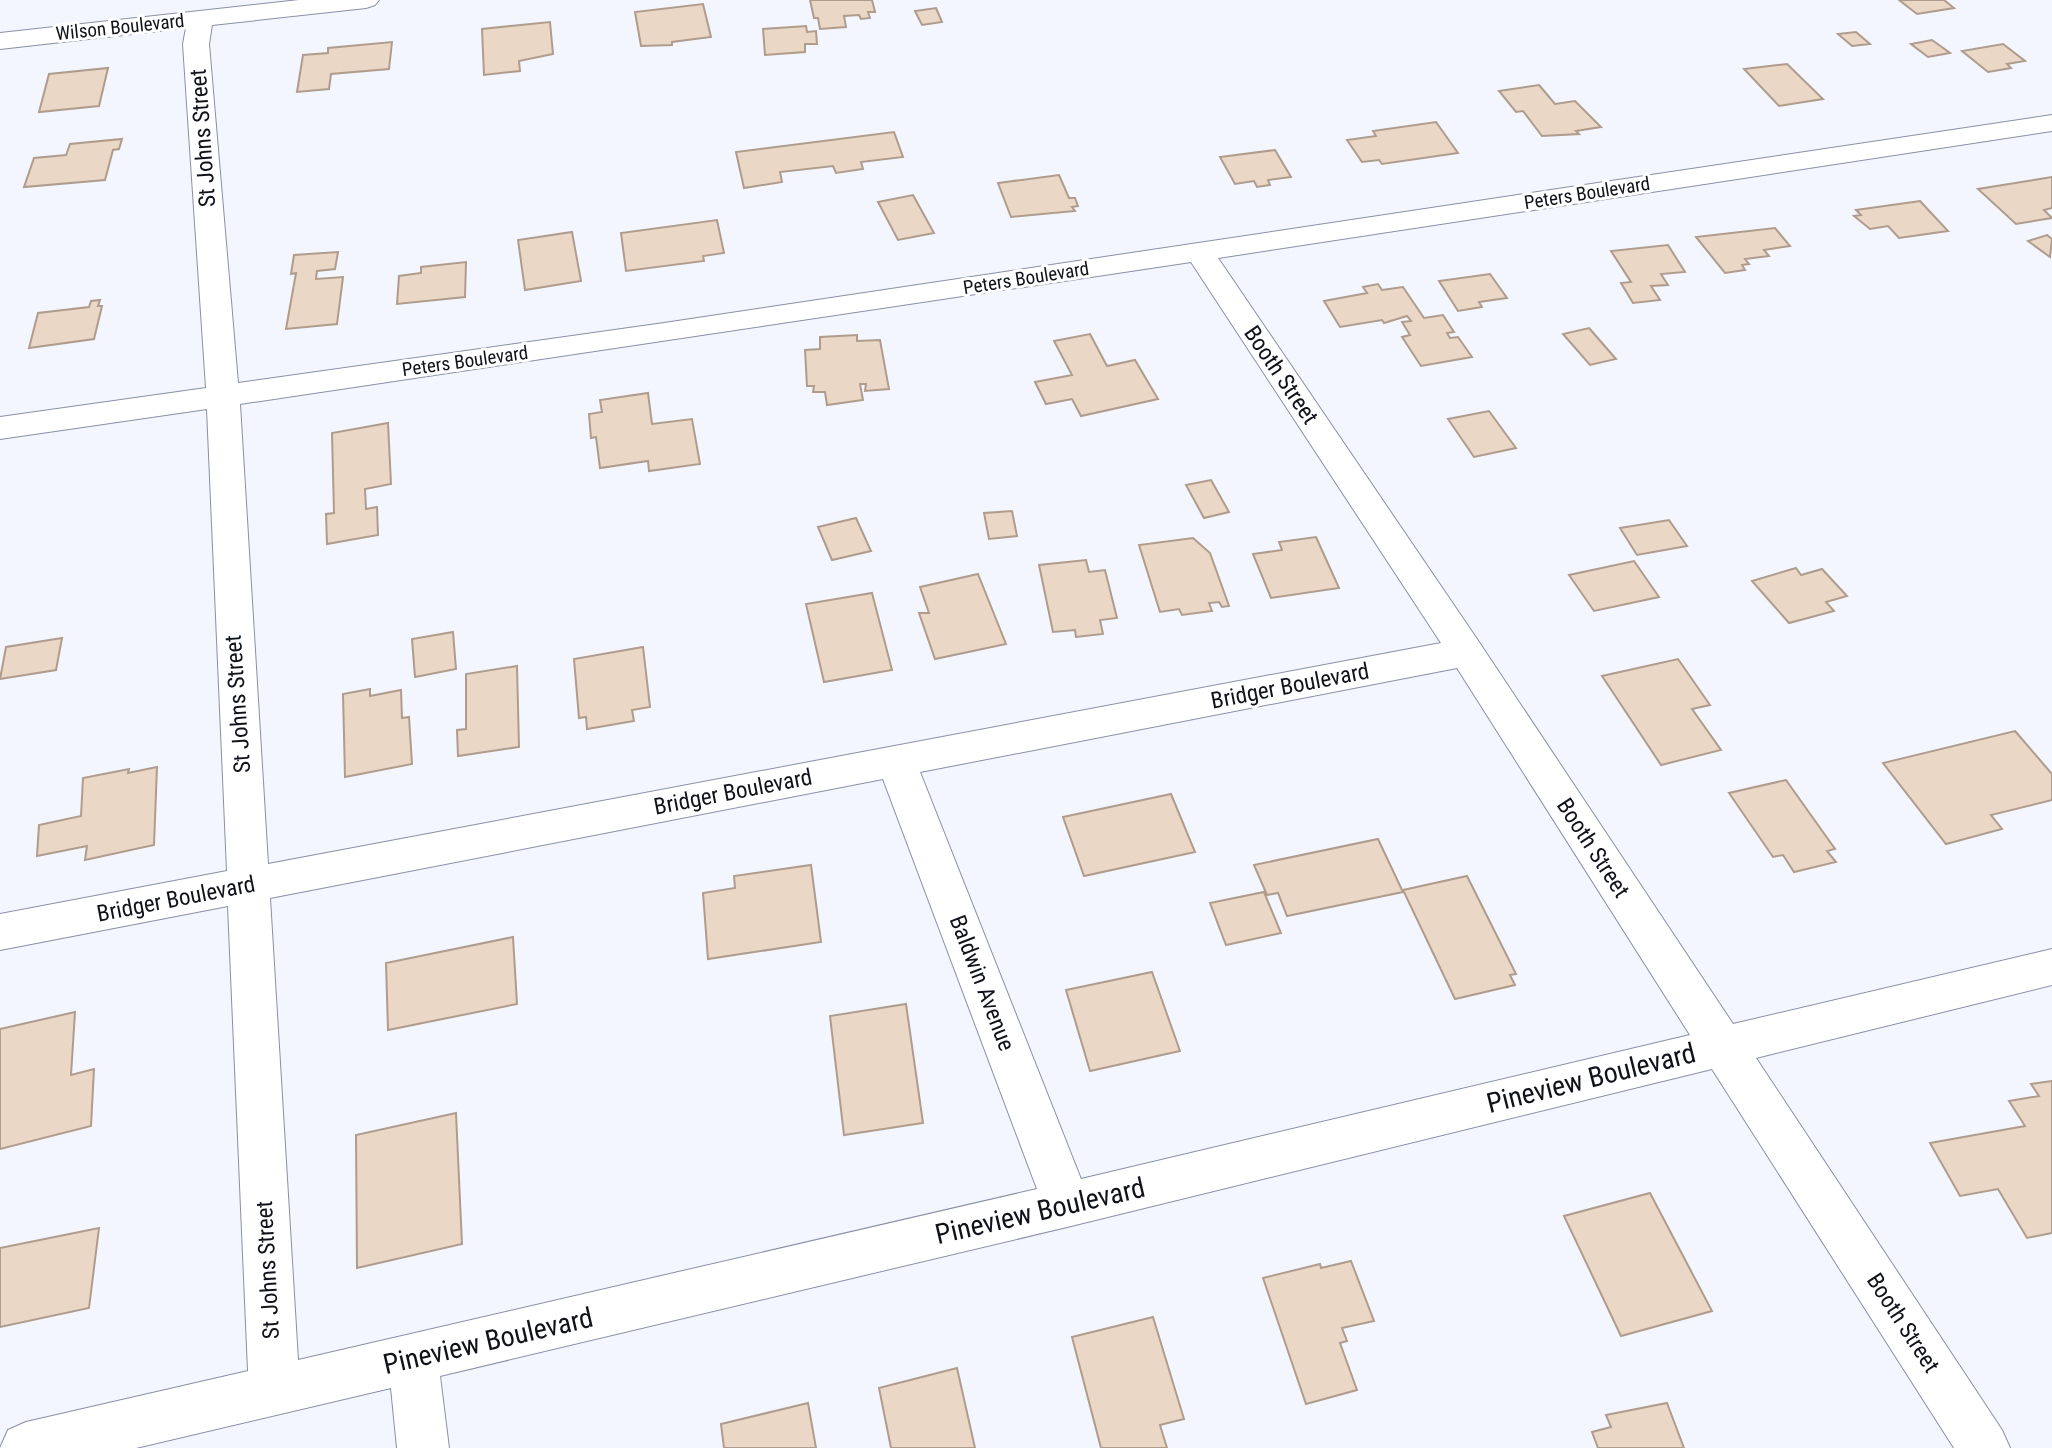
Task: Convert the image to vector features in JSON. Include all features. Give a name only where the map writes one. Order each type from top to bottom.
[{"type":"street","name":"Wilson Boulevard","points":[[0,41],[366,0]]},
{"type":"street","name":"St Johns Street","points":[[200,18],[196,44],[223,395],[274,1390]]},
{"type":"street","name":"Peters Boulevard","points":[[0,428],[664,333],[2052,123]]},
{"type":"street","name":"Booth Street","points":[[1198,251],[1466,653],[1984,1448]]},
{"type":"street","name":"Bridger Boulevard","points":[[0,932],[1466,653]]},
{"type":"street","name":"Baldwin Avenue","points":[[897,761],[1067,1206]]},
{"type":"street","name":"Pineview Boulevard","points":[[26,1448],[1067,1206],[2052,967]]},
{"type":"street","points":[[413,1359],[423,1448]]},
{"type":"building","points":[[810,0],[872,0],[875,12],[868,12],[870,18],[861,19],[859,15],[844,16],[846,27],[820,29]]},
{"type":"building","points":[[1899,0],[1944,0],[1954,8],[1917,14]]},
{"type":"building","points":[[703,4],[711,37],[672,42],[672,45],[641,46],[635,12]]},
{"type":"building","points":[[936,8],[942,22],[922,25],[915,11]]},
{"type":"building","points":[[550,22],[553,54],[519,61],[520,71],[484,75],[482,29]]},
{"type":"building","points":[[806,26],[807,32],[816,31],[817,44],[805,44],[805,52],[765,55],[763,29]]},
{"type":"building","points":[[1856,32],[1870,44],[1852,46],[1838,34]]},
{"type":"building","points":[[1932,40],[1950,53],[1928,57],[1911,44]]},
{"type":"building","points":[[392,42],[389,69],[331,74],[329,89],[297,92],[303,55],[328,53],[328,48]]},
{"type":"building","points":[[2003,44],[2025,61],[2007,64],[2011,68],[1988,72],[1962,51]]},
{"type":"building","points":[[1787,64],[1823,99],[1779,106],[1744,69]]},
{"type":"building","points":[[108,68],[99,106],[39,112],[49,74]]},
{"type":"building","points":[[1539,85],[1555,104],[1575,101],[1601,127],[1576,131],[1579,134],[1542,136],[1523,111],[1516,112],[1499,91]]},
{"type":"building","points":[[1436,122],[1458,153],[1382,164],[1379,160],[1362,162],[1347,140],[1376,136],[1373,131]]},
{"type":"building","points":[[894,132],[903,157],[861,162],[863,169],[836,173],[833,166],[780,172],[782,182],[744,188],[736,152]]},
{"type":"building","points":[[122,139],[119,149],[113,150],[105,180],[24,187],[34,158],[66,155],[70,144]]},
{"type":"building","points":[[1275,150],[1291,177],[1268,180],[1270,185],[1257,187],[1254,181],[1235,184],[1220,157]]},
{"type":"building","points":[[1059,175],[1069,198],[1075,198],[1078,206],[1072,207],[1075,211],[1011,217],[998,183]]},
{"type":"building","points":[[2052,177],[2052,208],[2044,210],[2052,218],[2016,224],[1978,189]]},
{"type":"building","points":[[913,195],[934,233],[898,240],[878,202]]},
{"type":"building","points":[[1920,201],[1948,231],[1899,238],[1888,226],[1870,229],[1854,216],[1861,215],[1856,210]]},
{"type":"building","points":[[717,220],[724,253],[703,256],[704,261],[626,271],[621,233]]},
{"type":"building","points":[[1775,228],[1790,246],[1764,250],[1769,256],[1745,259],[1749,264],[1742,265],[1745,270],[1725,273],[1696,237]]},
{"type":"building","points":[[572,232],[581,281],[525,290],[518,240]]},
{"type":"building","points":[[2047,235],[2052,239],[2050,257],[2028,241]]},
{"type":"building","points":[[1668,245],[1685,272],[1661,274],[1668,285],[1651,286],[1660,300],[1633,303],[1621,283],[1631,282],[1611,251]]},
{"type":"building","points":[[338,252],[335,269],[317,271],[316,279],[343,277],[337,324],[286,329],[296,273],[291,274],[294,255]]},
{"type":"building","points":[[466,262],[465,297],[397,304],[399,276],[421,273],[421,267]]},
{"type":"building","points":[[1490,274],[1507,298],[1479,302],[1482,307],[1458,311],[1439,281]]},
{"type":"building","points":[[1378,284],[1382,290],[1403,287],[1424,318],[1443,315],[1454,332],[1447,333],[1450,338],[1458,337],[1472,357],[1421,366],[1402,337],[1410,335],[1402,322],[1411,321],[1407,316],[1384,323],[1382,320],[1340,327],[1324,301],[1367,293],[1363,287]]},
{"type":"building","points":[[100,300],[98,306],[102,306],[94,339],[29,348],[38,313],[89,307],[91,301]]},
{"type":"building","points":[[1589,328],[1616,359],[1590,365],[1563,334]]},
{"type":"building","points":[[1090,334],[1107,366],[1135,360],[1158,399],[1081,416],[1072,399],[1046,404],[1035,382],[1072,375],[1054,341]]},
{"type":"building","points":[[857,335],[857,341],[880,340],[889,389],[865,391],[866,384],[860,384],[863,400],[827,405],[825,392],[813,392],[814,386],[807,386],[805,350],[820,349],[820,337]]},
{"type":"building","points":[[648,393],[652,424],[692,419],[700,464],[649,471],[648,461],[600,468],[596,437],[591,438],[589,414],[602,412],[600,400]]},
{"type":"building","points":[[1489,411],[1516,448],[1474,457],[1448,419]]},
{"type":"building","points":[[388,423],[391,484],[365,489],[366,509],[377,507],[378,535],[327,544],[326,514],[334,513],[332,433]]},
{"type":"building","points":[[1211,480],[1229,512],[1204,518],[1186,485]]},
{"type":"building","points":[[1012,511],[1017,536],[989,539],[984,513]]},
{"type":"building","points":[[856,518],[871,551],[832,560],[818,527]]},
{"type":"building","points":[[1669,520],[1687,546],[1637,555],[1620,528]]},
{"type":"building","points":[[1316,537],[1339,588],[1271,598],[1253,554],[1282,550],[1279,542]]},
{"type":"building","points":[[1193,538],[1210,553],[1229,606],[1222,607],[1219,602],[1209,603],[1212,611],[1182,615],[1179,609],[1160,612],[1139,545]]},
{"type":"building","points":[[1086,560],[1089,572],[1105,570],[1117,618],[1100,620],[1103,634],[1076,637],[1075,630],[1053,632],[1039,565]]},
{"type":"building","points":[[1634,561],[1659,597],[1594,611],[1569,575]]},
{"type":"building","points":[[1796,568],[1801,575],[1822,569],[1847,596],[1826,602],[1834,611],[1789,623],[1752,581]]},
{"type":"building","points":[[978,574],[1006,644],[935,659],[919,613],[929,613],[920,587]]},
{"type":"building","points":[[872,593],[892,670],[824,682],[806,604]]},
{"type":"building","points":[[453,632],[456,669],[415,677],[412,639]]},
{"type":"building","points":[[62,638],[56,670],[0,679],[6,647]]},
{"type":"building","points":[[643,647],[650,707],[632,710],[634,721],[587,729],[586,717],[579,718],[574,659]]},
{"type":"building","points":[[1678,659],[1710,705],[1692,709],[1721,750],[1661,765],[1602,676]]},
{"type":"building","points":[[517,666],[519,747],[458,756],[457,730],[466,729],[466,674]]},
{"type":"building","points":[[370,689],[370,696],[401,690],[402,718],[409,717],[412,764],[345,777],[343,694]]},
{"type":"building","points":[[2015,731],[2052,774],[2052,800],[1991,815],[2002,829],[1946,844],[1883,763]]},
{"type":"building","points":[[157,767],[154,845],[85,860],[87,846],[37,856],[39,825],[81,816],[83,778],[129,769],[128,773]]},
{"type":"building","points":[[1786,780],[1835,849],[1827,851],[1836,862],[1794,872],[1783,855],[1773,857],[1729,793]]},
{"type":"building","points":[[1171,794],[1195,852],[1084,876],[1063,817]]},
{"type":"building","points":[[1378,839],[1403,892],[1287,916],[1278,893],[1267,895],[1254,865]]},
{"type":"building","points":[[811,865],[821,942],[708,959],[703,893],[735,888],[734,876]]},
{"type":"building","points":[[1467,876],[1516,974],[1510,975],[1515,985],[1455,999],[1403,890]]},
{"type":"building","points":[[1264,892],[1281,933],[1226,945],[1210,903]]},
{"type":"building","points":[[513,937],[517,1004],[388,1030],[386,963]]},
{"type":"building","points":[[1152,972],[1180,1051],[1090,1071],[1066,990]]},
{"type":"building","points":[[906,1004],[923,1123],[844,1135],[830,1016]]},
{"type":"building","points":[[75,1012],[71,1075],[94,1069],[91,1126],[0,1149],[0,1029]]},
{"type":"building","points":[[2052,1081],[2052,1233],[2027,1238],[1998,1189],[1960,1196],[1930,1143],[2025,1126],[2009,1101],[2039,1096],[2031,1084]]},
{"type":"building","points":[[456,1113],[462,1244],[357,1268],[356,1135]]},
{"type":"building","points":[[1650,1193],[1712,1311],[1621,1336],[1564,1216]]},
{"type":"building","points":[[99,1228],[89,1308],[0,1327],[0,1248]]},
{"type":"building","points":[[1351,1261],[1374,1321],[1342,1328],[1347,1341],[1340,1343],[1357,1390],[1306,1404],[1263,1278],[1320,1264],[1321,1268]]},
{"type":"building","points":[[1153,1317],[1184,1419],[1160,1425],[1167,1448],[1101,1448],[1072,1337]]},
{"type":"building","points":[[957,1368],[975,1448],[891,1448],[879,1388]]},
{"type":"building","points":[[808,1403],[816,1448],[724,1448],[721,1424]]},
{"type":"building","points":[[1667,1403],[1684,1448],[1598,1448],[1592,1432],[1611,1427],[1606,1415]]}]
